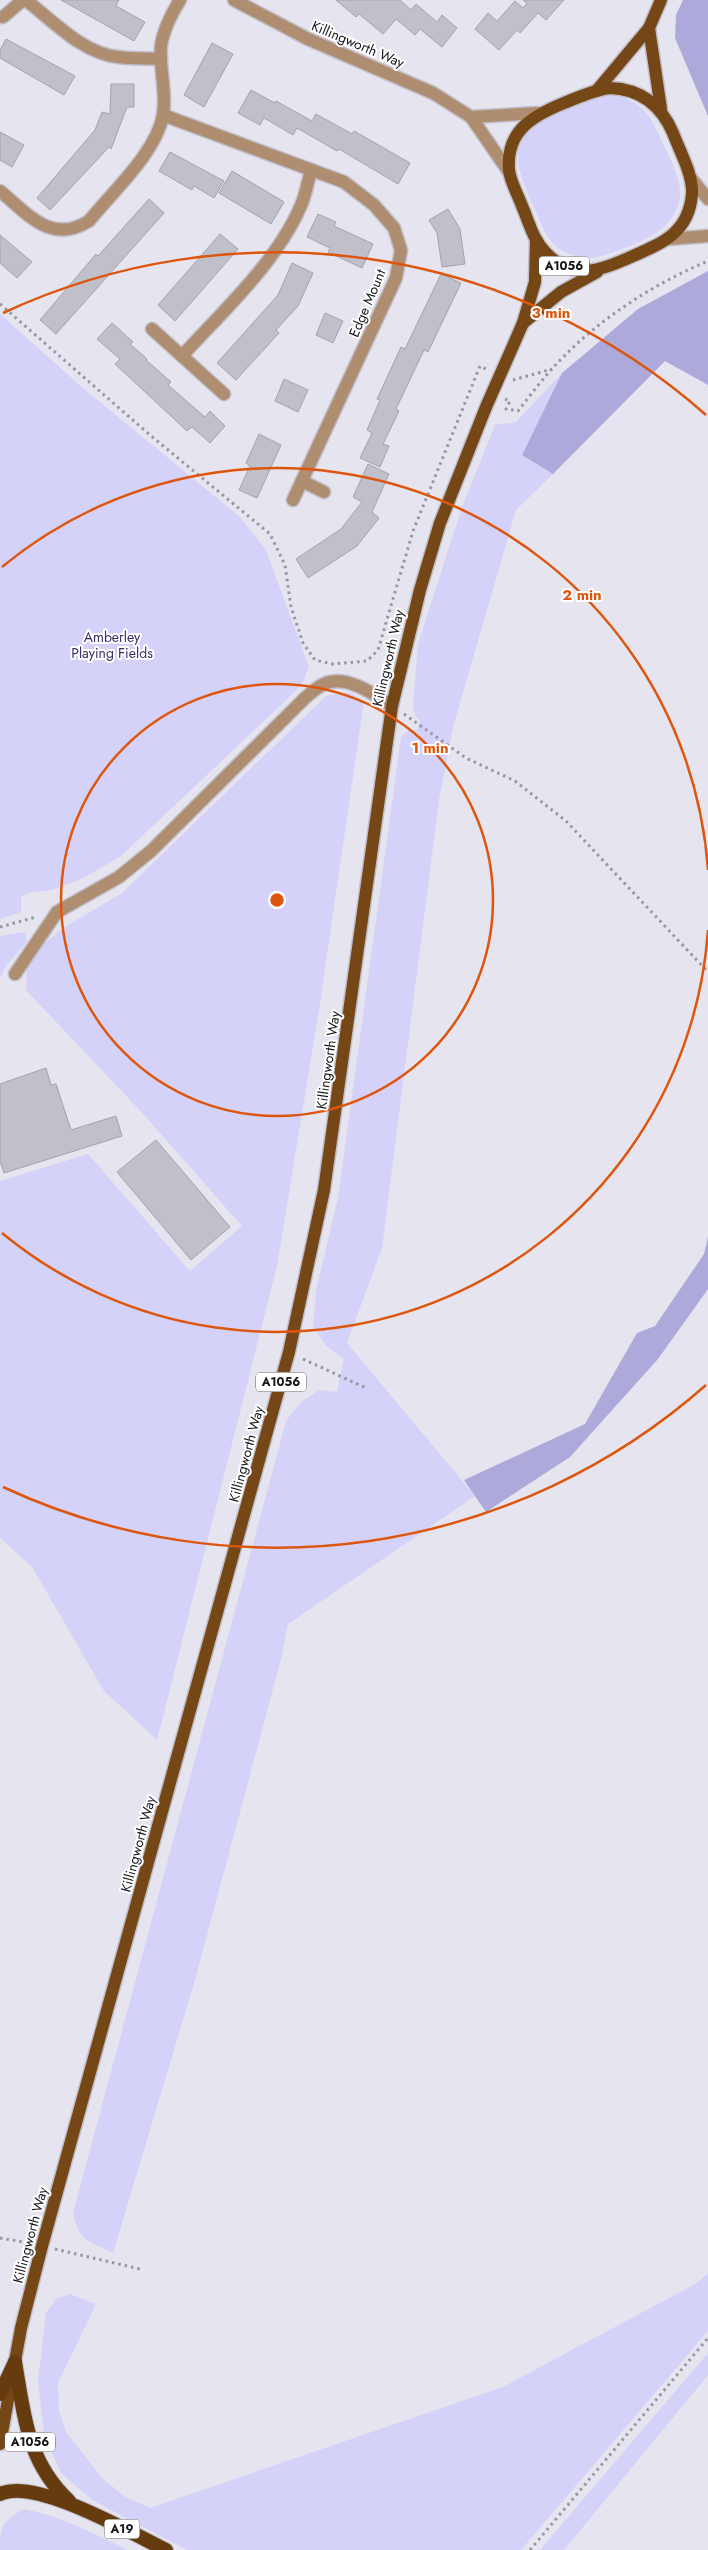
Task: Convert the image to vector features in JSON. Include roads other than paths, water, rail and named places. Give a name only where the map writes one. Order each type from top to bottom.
[{"type":"highway","points":[[0,2394],[15,2362]]},
{"type":"highway","name":"A1056","points":[[15,2362],[28,2435],[38,2461],[56,2489],[77,2508]]},
{"type":"highway","name":"A19","points":[[0,2494],[20,2490],[34,2492],[77,2508],[166,2550]]},
{"type":"main road","name":"Killingworth Way","points":[[598,89],[649,28],[661,0]]},
{"type":"main road","name":"Killingworth Way","points":[[649,28],[660,109]]},
{"type":"main road","name":"Killingworth Way","points":[[523,323],[560,292],[602,269],[668,239],[674,234],[688,210],[692,194],[690,177],[667,120],[652,101],[623,88],[598,89],[538,114],[523,125],[515,138],[510,154],[509,172],[536,240],[546,253],[572,270],[602,269]]},
{"type":"main road","name":"Killingworth Way","points":[[0,2444],[21,2328],[42,2246],[289,1352],[324,1190],[392,706],[420,590],[440,523],[492,393],[523,323],[535,282],[536,240]]},
{"type":"street","points":[[3,18],[25,0],[79,42],[103,54],[118,57],[161,58]]},
{"type":"street","points":[[0,191],[49,228],[76,229],[89,221],[152,146],[163,116],[165,88],[161,44],[180,0]]},
{"type":"street","name":"Killingworth Way","points":[[234,0],[308,40],[433,93],[471,117],[509,172]]},
{"type":"street","name":"Killingworth Way","points":[[471,117],[538,114]]},
{"type":"street","name":"Edge Mount","points":[[163,116],[344,182],[374,204],[394,228],[401,250],[396,278],[293,500]]},
{"type":"street","points":[[182,356],[246,286],[278,246],[302,203],[311,170]]},
{"type":"street","points":[[690,177],[708,199]]},
{"type":"street","points":[[668,239],[708,236]]},
{"type":"street","points":[[152,329],[224,394]]},
{"type":"street","points":[[302,481],[324,492]]},
{"type":"street","points":[[15,974],[56,912],[119,876],[151,851],[305,698],[324,684],[337,680],[370,691],[392,706]]},
{"type":"park label","name":"Amberley Playing Fields","points":[[112,646]]}]
